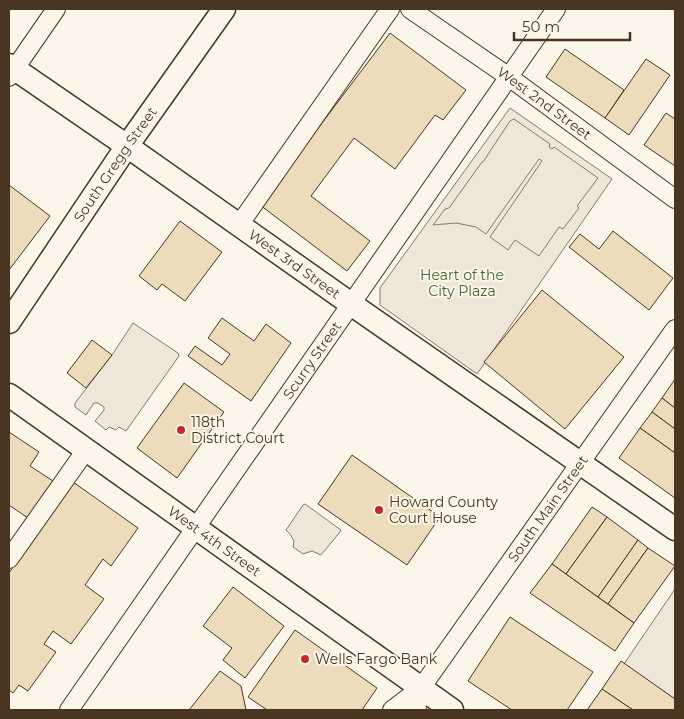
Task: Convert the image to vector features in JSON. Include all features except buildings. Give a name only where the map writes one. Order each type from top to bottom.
[{"type":"main road","name":"South Gregg Street","points":[[9,322],[127,146],[224,9]]},
{"type":"main road","name":"West 3rd Street","points":[[11,70],[127,146],[675,529]]},
{"type":"main road","name":"West 4th Street","points":[[9,396],[452,710]]},
{"type":"street","points":[[11,70],[56,9]]},
{"type":"street","points":[[239,225],[390,9]]},
{"type":"street","name":"West 2nd Street","points":[[410,9],[509,76],[675,199]]},
{"type":"street","name":"Scurry Street","points":[[69,710],[556,9]]},
{"type":"street","name":"South Main Street","points":[[392,710],[421,688],[675,329]]},
{"type":"street","points":[[9,559],[86,450]]},
{"type":"street","name":"South Main Street","points":[[416,710],[421,688]]},
{"type":"green space","name":"Heart of the City Plaza","points":[[510,108],[612,179],[477,374],[380,305],[380,288]]},
{"type":"shaded area","points":[[514,119],[550,144],[549,147],[552,149],[554,147],[598,178],[577,206],[579,208],[563,229],[559,227],[539,256],[515,240],[508,250],[490,237],[542,161],[539,159],[486,234],[476,227],[456,223],[433,225],[445,209],[449,208],[510,121]]},
{"type":"shaded area","points":[[133,323],[178,353],[179,356],[126,431],[119,427],[116,430],[109,427],[106,430],[95,421],[104,410],[104,407],[94,403],[86,415],[75,407],[75,403],[112,355]]},
{"type":"shaded area","points":[[305,504],[341,530],[321,555],[312,551],[303,554],[293,547],[294,541],[286,530]]},
{"type":"shaded area","points":[[675,589],[675,699],[624,664]]},
{"type":"place","name":"118th District Court","points":[[181,430]]},
{"type":"place","name":"Howard County Court House","points":[[379,510]]},
{"type":"place","name":"Wells Fargo Bank","points":[[305,659]]}]
